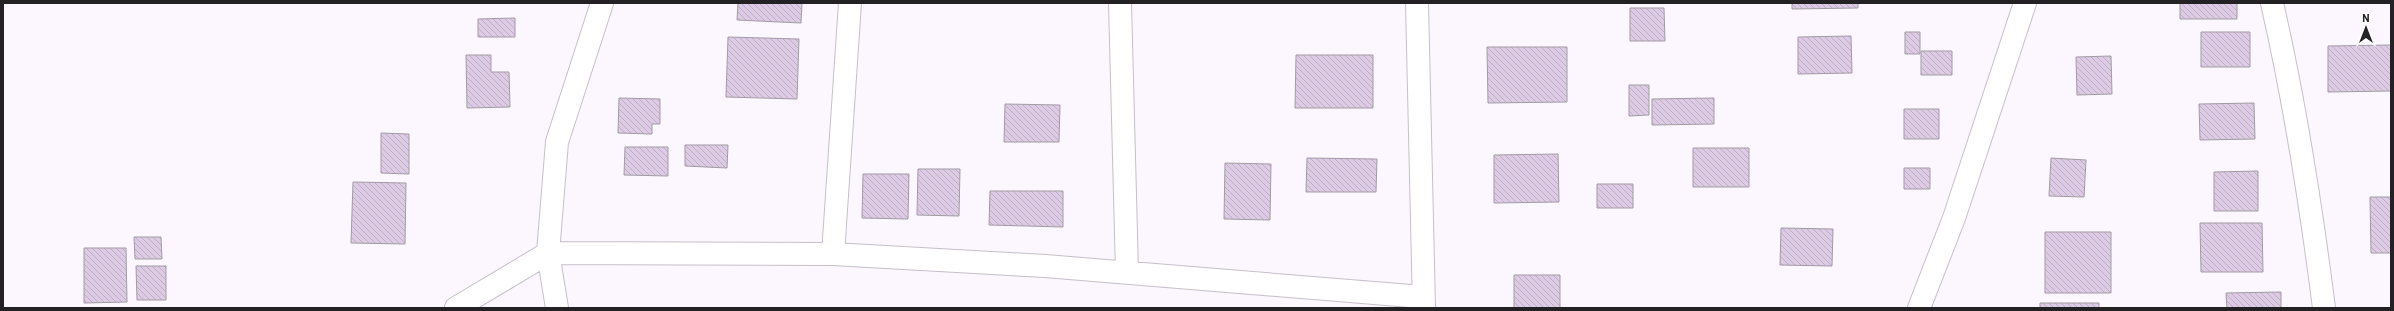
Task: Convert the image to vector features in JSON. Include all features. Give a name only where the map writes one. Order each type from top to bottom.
[{"type":"street","points":[[557,308],[548,252],[557,142],[602,3]]},
{"type":"street","points":[[833,254],[850,3]]},
{"type":"street","points":[[1120,3],[1127,272]]},
{"type":"street","points":[[456,308],[548,252],[833,254],[1127,272],[1424,302],[1417,3]]},
{"type":"street","points":[[1919,308],[1954,218],[2025,3]]},
{"type":"street","points":[[2272,3],[2283,51],[2315,233],[2324,308]]},
{"type":"building","points":[[738,3],[802,3],[801,23],[737,20]]},
{"type":"building","points":[[1792,3],[1858,3],[1858,8],[1792,9]]},
{"type":"building","points":[[2180,3],[2237,3],[2237,19],[2180,19]]},
{"type":"building","points":[[1630,8],[1664,8],[1665,41],[1630,41]]},
{"type":"building","points":[[515,18],[515,37],[478,37],[478,19]]},
{"type":"building","points":[[1905,32],[1920,32],[1920,54],[1905,54]]},
{"type":"building","points":[[2201,32],[2250,32],[2250,67],[2201,67]]},
{"type":"building","points":[[1851,36],[1852,73],[1798,74],[1798,37]]},
{"type":"building","points":[[728,37],[799,39],[797,99],[726,97]]},
{"type":"building","points":[[2391,45],[2391,91],[2328,92],[2328,46]]},
{"type":"building","points":[[1487,47],[1567,47],[1567,102],[1488,103]]},
{"type":"building","points":[[1921,51],[1952,51],[1952,75],[1921,75]]},
{"type":"building","points":[[466,55],[491,55],[491,72],[509,72],[510,107],[467,108]]},
{"type":"building","points":[[1296,55],[1373,55],[1373,108],[1295,108]]},
{"type":"building","points":[[2111,56],[2112,94],[2077,95],[2076,57]]},
{"type":"building","points":[[1629,85],[1649,85],[1649,115],[1629,116]]},
{"type":"building","points":[[619,98],[660,99],[660,124],[652,124],[652,134],[618,133]]},
{"type":"building","points":[[1714,98],[1714,124],[1652,125],[1652,99]]},
{"type":"building","points":[[2254,103],[2255,139],[2200,140],[2199,104]]},
{"type":"building","points":[[1005,104],[1060,105],[1059,142],[1004,142]]},
{"type":"building","points":[[1904,109],[1939,109],[1939,139],[1904,139]]},
{"type":"building","points":[[381,133],[409,134],[409,174],[381,173]]},
{"type":"building","points":[[685,145],[728,145],[727,168],[685,166]]},
{"type":"building","points":[[625,147],[668,147],[668,176],[624,175]]},
{"type":"building","points":[[1693,148],[1749,148],[1749,187],[1693,187]]},
{"type":"building","points":[[1558,154],[1559,202],[1494,203],[1494,155]]},
{"type":"building","points":[[1307,158],[1377,159],[1376,192],[1306,192]]},
{"type":"building","points":[[2051,158],[2086,160],[2084,197],[2049,196]]},
{"type":"building","points":[[1225,163],[1271,164],[1270,220],[1224,219]]},
{"type":"building","points":[[1904,168],[1930,168],[1930,189],[1904,189]]},
{"type":"building","points":[[918,169],[960,169],[959,216],[917,215]]},
{"type":"building","points":[[2258,171],[2258,211],[2214,211],[2214,172]]},
{"type":"building","points":[[863,174],[909,174],[908,219],[862,218]]},
{"type":"building","points":[[353,182],[406,183],[405,244],[351,243]]},
{"type":"building","points":[[1597,184],[1633,184],[1633,208],[1597,208]]},
{"type":"building","points":[[990,191],[1063,191],[1063,227],[989,225]]},
{"type":"building","points":[[2370,197],[2391,197],[2391,253],[2371,253]]},
{"type":"building","points":[[2200,223],[2262,223],[2263,272],[2201,272]]},
{"type":"building","points":[[1781,228],[1833,229],[1832,266],[1780,265]]},
{"type":"building","points":[[2045,232],[2111,232],[2111,293],[2045,293]]},
{"type":"building","points":[[134,237],[161,237],[162,259],[135,259]]},
{"type":"building","points":[[84,248],[126,248],[127,302],[84,303]]},
{"type":"building","points":[[136,266],[166,266],[166,300],[137,300]]},
{"type":"building","points":[[1514,275],[1560,275],[1560,308],[1514,308]]},
{"type":"building","points":[[2281,292],[2281,308],[2227,308],[2226,293]]},
{"type":"building","points":[[2040,303],[2099,303],[2099,308],[2040,308]]}]
